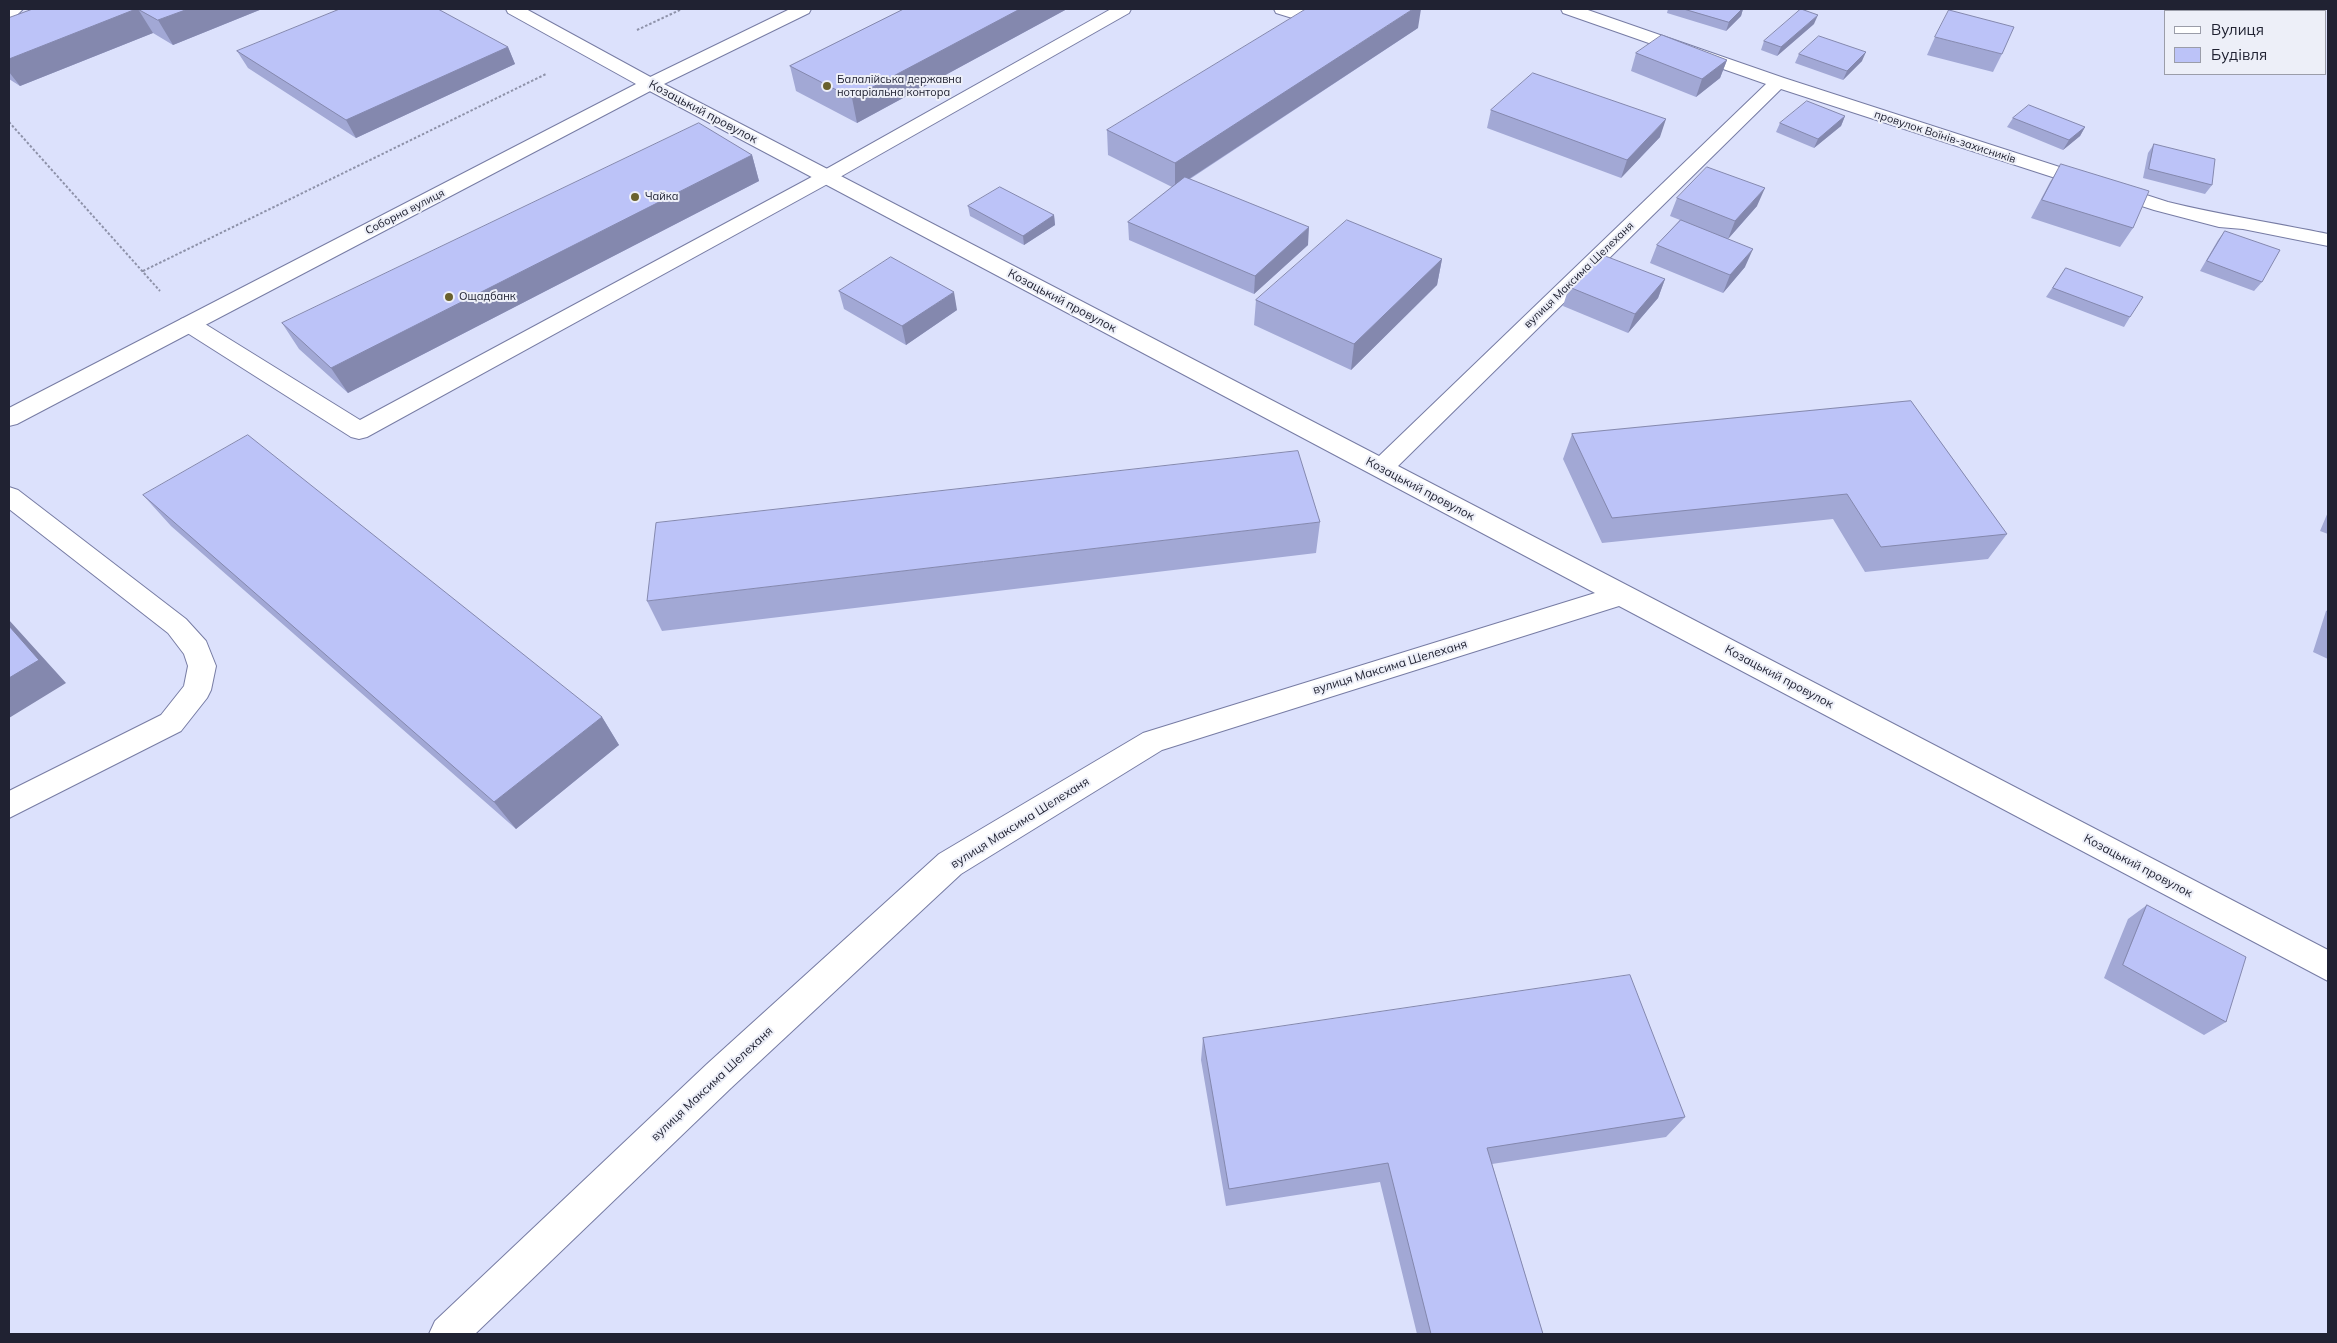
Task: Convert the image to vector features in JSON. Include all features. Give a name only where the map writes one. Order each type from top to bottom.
[{"type":"street","points":[[9,13],[15,9]]},
{"type":"street","name":"Козацький провулок","points":[[514,9],[650,84],[826,177],[2328,966]]},
{"type":"street","name":"Соборна вулиця","points":[[9,418],[650,84],[804,9]]},
{"type":"street","points":[[189,324],[359,431],[826,177],[1123,9]]},
{"type":"street","points":[[1282,9],[1302,16],[1317,9]]},
{"type":"street","name":"провулок Воїнів-захисників","points":[[1569,9],[1778,82],[2168,208],[2219,220],[2243,222],[2328,240]]},
{"type":"street","name":"вулиця Максима Шелеханя","points":[[1381,468],[1778,82]]},
{"type":"street","points":[[9,496],[177,626],[196,649],[202,666],[198,690],[171,723],[9,805]]},
{"type":"street","name":"вулиця Максима Шелеханя","points":[[448,1334],[719,1076],[950,864],[1153,741],[1623,595]]},
{"type":"path","points":[[143,271],[682,9]]},
{"type":"path","points":[[9,122],[189,324]]},
{"type":"building","points":[[33,9],[136,9],[9,59],[9,18]]},
{"type":"building","points":[[138,9],[188,9],[158,20]]},
{"type":"building","points":[[340,9],[438,9],[508,47],[346,120],[237,51]]},
{"type":"building","points":[[904,9],[1020,9],[852,98],[790,66]]},
{"type":"building","points":[[1306,9],[1413,9],[1175,163],[1107,130]]},
{"type":"building","points":[[1684,9],[1742,9],[1729,22]]},
{"type":"building","points":[[1801,9],[1818,15],[1781,47],[1764,41]]},
{"type":"building","points":[[1949,10],[2014,27],[2002,54],[1935,37]]},
{"type":"building","points":[[1662,35],[1727,60],[1702,79],[1636,53]]},
{"type":"building","points":[[1819,36],[1866,52],[1847,71],[1799,54]]},
{"type":"building","points":[[1533,73],[1666,119],[1627,160],[1491,110]]},
{"type":"building","points":[[1807,101],[1845,116],[1818,139],[1780,123]]},
{"type":"building","points":[[2029,105],[2085,127],[2069,140],[2013,118]]},
{"type":"building","points":[[699,123],[752,155],[331,368],[282,323]]},
{"type":"building","points":[[2154,144],[2215,159],[2212,185],[2149,169]]},
{"type":"building","points":[[2061,164],[2149,191],[2133,228],[2042,200]]},
{"type":"building","points":[[1707,167],[1765,188],[1735,221],[1677,198]]},
{"type":"building","points":[[1185,177],[1309,227],[1255,276],[1128,222]]},
{"type":"building","points":[[1000,187],[1054,215],[1023,236],[968,206]]},
{"type":"building","points":[[1347,220],[1442,259],[1354,344],[1256,300]]},
{"type":"building","points":[[1681,220],[1753,249],[1730,275],[1657,245]]},
{"type":"building","points":[[2225,231],[2280,250],[2262,282],[2207,261]]},
{"type":"building","points":[[1600,254],[1665,279],[1635,314],[1569,287]]},
{"type":"building","points":[[891,257],[954,292],[902,326],[839,291]]},
{"type":"building","points":[[2066,268],[2143,297],[2130,317],[2053,288]]},
{"type":"building","points":[[1911,401],[2007,534],[1881,547],[1847,494],[1612,518],[1572,434]]},
{"type":"building","points":[[248,435],[602,717],[494,802],[143,495]]},
{"type":"building","points":[[1298,451],[1320,522],[647,601],[656,523]]},
{"type":"building","points":[[9,626],[39,660],[9,678]]},
{"type":"building","points":[[2147,905],[2246,957],[2226,1022],[2123,965]]},
{"type":"building","points":[[1630,975],[1685,1117],[1487,1148],[1543,1334],[1431,1334],[1388,1163],[1229,1189],[1203,1038]]},
{"type":"place","name":"Балалійська державна нотаріальна контора","points":[[827,86]]},
{"type":"place","name":"Чайка","points":[[635,197]]},
{"type":"place","name":"Ощадбанк","points":[[449,297]]}]
